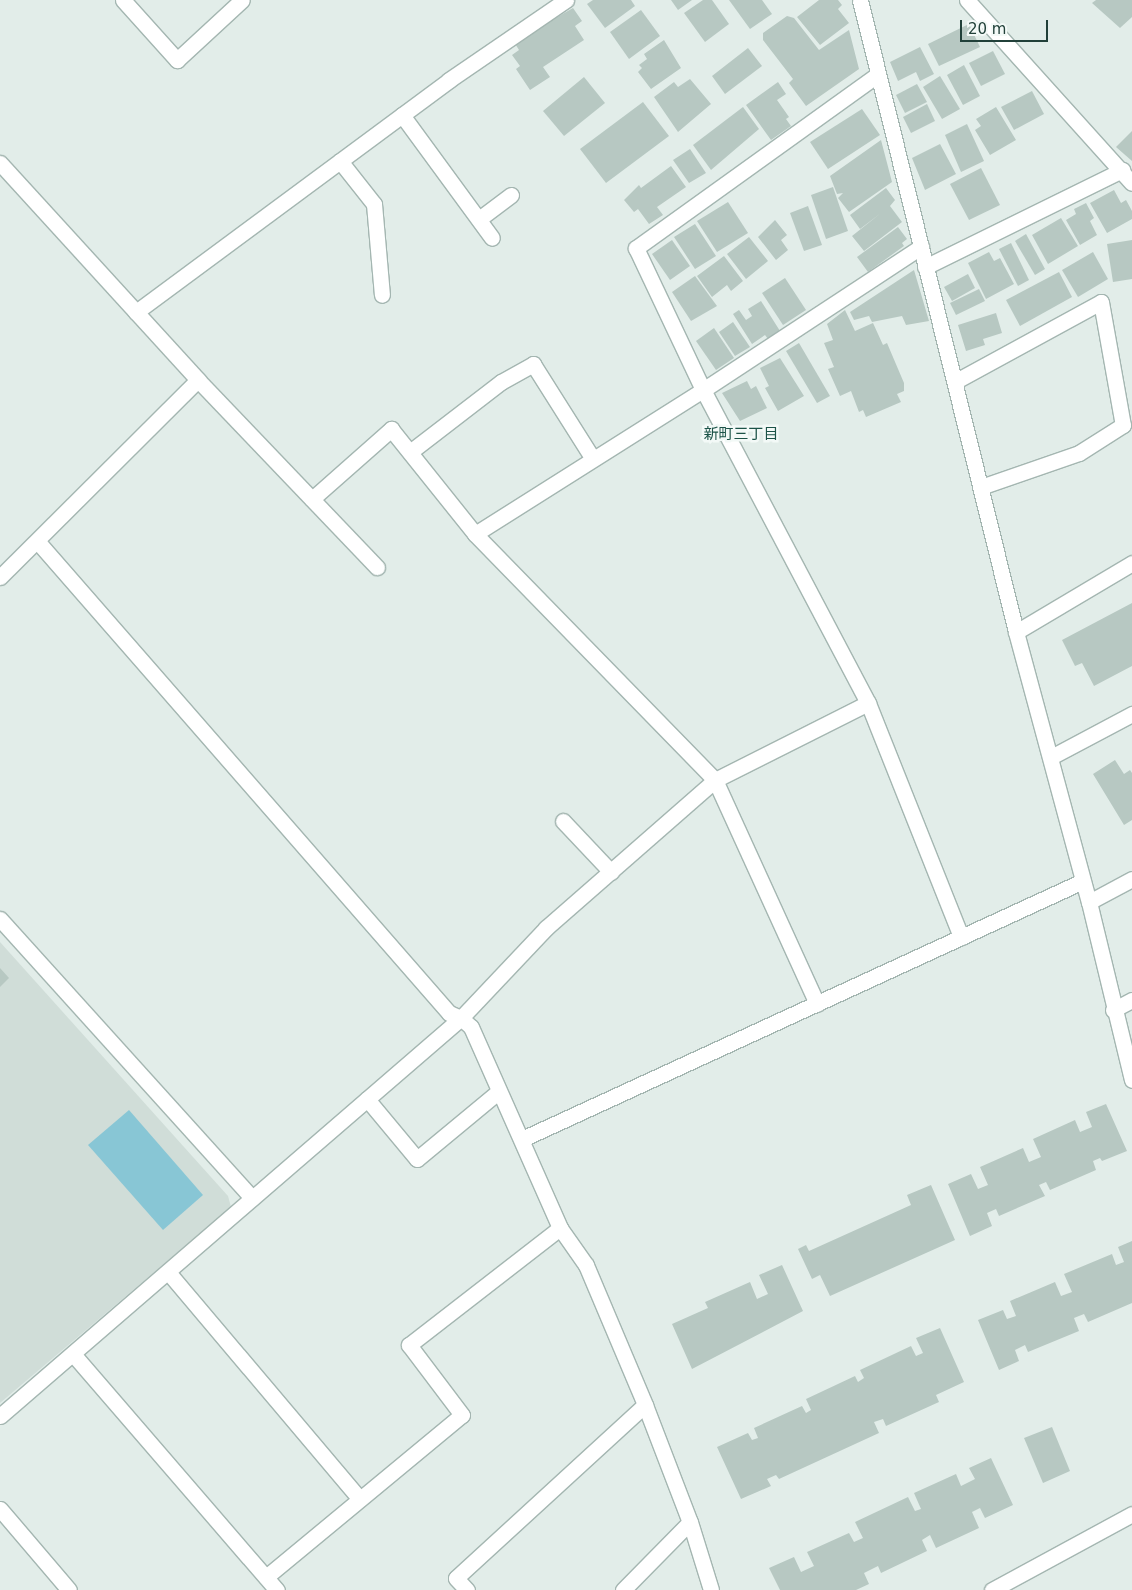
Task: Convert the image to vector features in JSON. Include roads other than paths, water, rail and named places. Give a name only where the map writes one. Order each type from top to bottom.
[{"type":"street","points":[[123,0],[177,60],[242,0]]},
{"type":"street","points":[[136,312],[402,115],[566,0]]},
{"type":"street","points":[[860,0],[925,267],[956,381],[1016,632],[1089,902],[1113,1010],[1132,1080]]},
{"type":"street","points":[[967,0],[1132,183]]},
{"type":"street","points":[[877,75],[636,248],[703,390],[868,703],[961,937]]},
{"type":"street","points":[[402,115],[492,238]]},
{"type":"street","points":[[340,161],[374,204],[382,295]]},
{"type":"street","points":[[0,163],[198,380],[377,566]]},
{"type":"street","points":[[925,267],[1122,170]]},
{"type":"street","points":[[479,219],[511,195]]},
{"type":"street","points":[[475,534],[703,390],[921,248]]},
{"type":"street","points":[[956,381],[1101,302],[1123,425],[1079,453],[981,487]]},
{"type":"street","points":[[410,452],[500,382],[533,364],[593,459]]},
{"type":"street","points":[[0,577],[38,542],[198,380]]},
{"type":"street","points":[[312,499],[391,429],[475,534],[714,780],[817,1004]]},
{"type":"street","points":[[38,542],[448,1013],[461,1018],[471,1027],[498,1092],[522,1139],[560,1228],[586,1265],[645,1404],[690,1522],[711,1590]]},
{"type":"street","points":[[1016,632],[1132,564]]},
{"type":"street","points":[[0,1416],[461,1018],[546,928],[714,780],[868,703]]},
{"type":"street","points":[[1051,757],[1132,714]]},
{"type":"street","points":[[563,821],[611,872]]},
{"type":"street","points":[[1089,902],[1132,879]]},
{"type":"street","points":[[522,1139],[1083,881]]},
{"type":"street","points":[[0,919],[252,1198]]},
{"type":"street","points":[[1113,1010],[1132,1000]]},
{"type":"street","points":[[367,1099],[417,1159],[498,1092]]},
{"type":"street","points":[[266,1578],[462,1415],[409,1345],[560,1228]]},
{"type":"street","points":[[168,1272],[360,1499]]},
{"type":"street","points":[[72,1354],[277,1590]]},
{"type":"street","points":[[467,1590],[456,1578],[645,1404]]},
{"type":"street","points":[[0,1509],[69,1590]]},
{"type":"street","points":[[992,1590],[1132,1514]]},
{"type":"street","points":[[623,1590],[690,1522]]},
{"type":"water","points":[[129,1110],[203,1195],[163,1230],[88,1145]]},
{"type":"district","name":"新町三丁目","points":[[741,435]]}]
